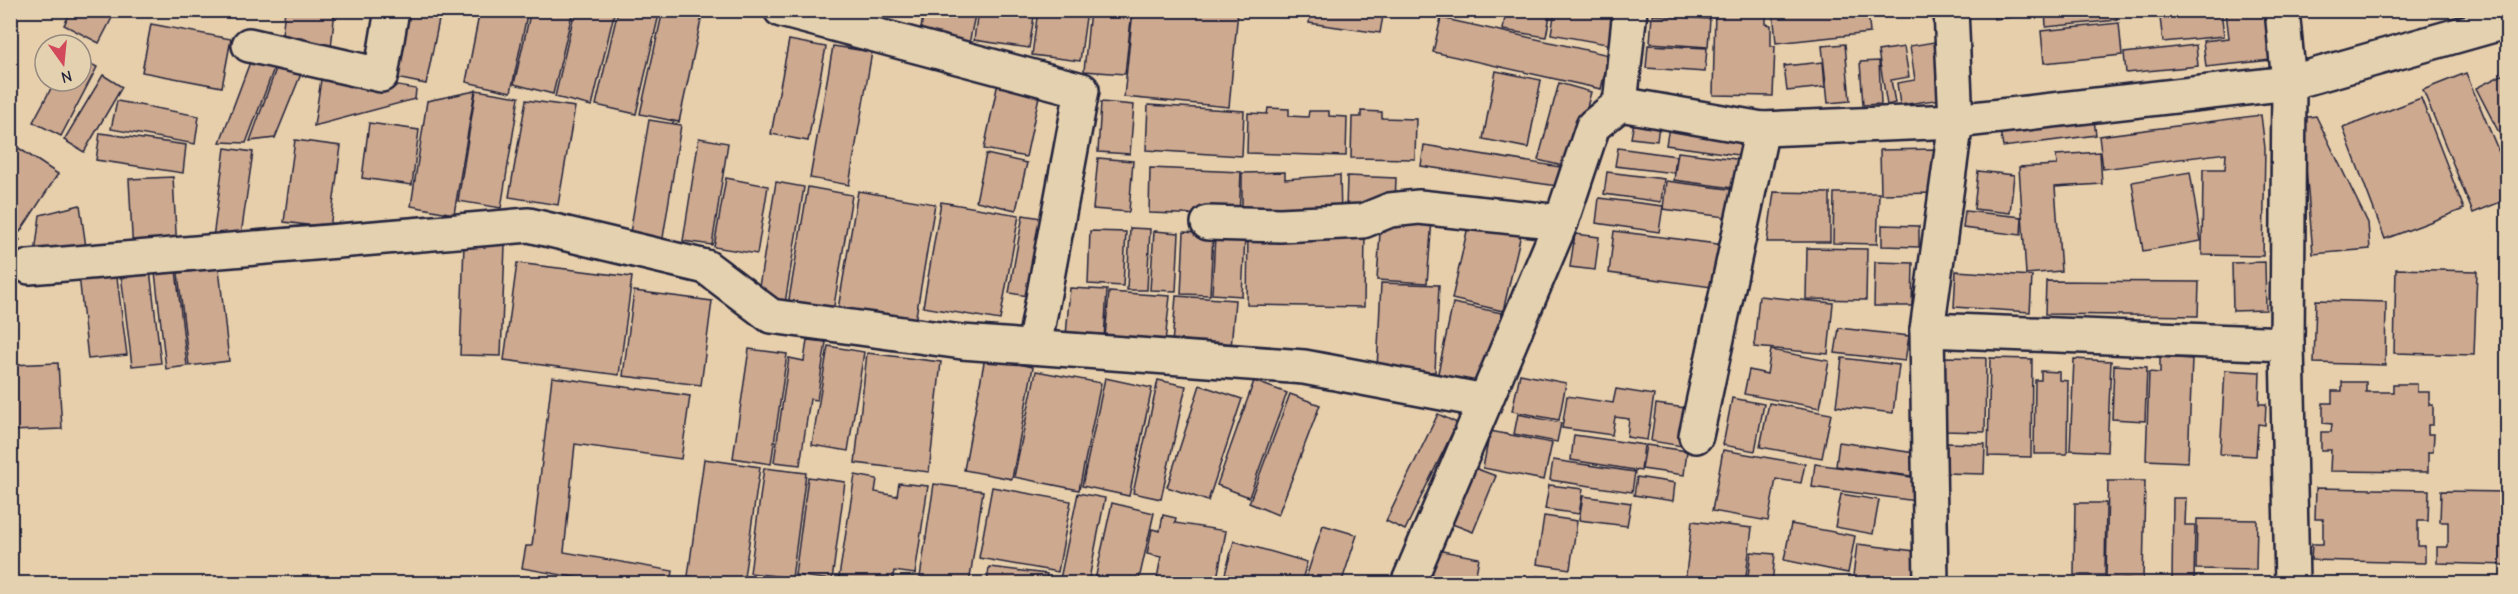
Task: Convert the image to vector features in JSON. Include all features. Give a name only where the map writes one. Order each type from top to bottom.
[{"type":"street","points":[[249,45],[381,75],[392,10]]},
{"type":"street","points":[[780,10],[1082,90],[1034,347]]},
{"type":"street","points":[[1408,584],[1561,222],[1593,126],[1620,104],[1630,10]]},
{"type":"street","points":[[1931,584],[1928,330],[1956,121],[1951,10]]},
{"type":"street","points":[[2282,10],[2289,83],[2287,344],[2292,584]]},
{"type":"street","points":[[1620,104],[1762,129],[1956,121],[2289,83],[2508,21]]},
{"type":"street","points":[[1696,436],[1762,129]]},
{"type":"street","points":[[1208,223],[1280,225],[1363,221],[1390,210],[1419,207],[1561,222]]},
{"type":"street","points":[[29,267],[529,225],[706,267],[771,316],[962,342],[1304,368],[1485,401]]},
{"type":"street","points":[[1928,330],[2287,344]]},
{"type":"building","points":[[72,10],[116,10],[99,43],[93,40],[93,33],[80,33],[64,25]]},
{"type":"building","points":[[285,10],[335,10],[331,48],[281,43]]},
{"type":"building","points":[[404,10],[441,10],[426,84],[391,77]]},
{"type":"building","points":[[480,10],[528,10],[511,92],[466,82]]},
{"type":"building","points":[[531,10],[573,10],[553,94],[514,84]]},
{"type":"building","points":[[575,10],[615,10],[592,106],[555,97]]},
{"type":"building","points":[[618,10],[660,10],[636,114],[596,105]]},
{"type":"building","points":[[663,10],[703,11],[679,122],[640,114]]},
{"type":"building","points":[[924,10],[976,10],[968,49],[919,41]]},
{"type":"building","points":[[978,10],[1035,10],[1029,48],[974,40]]},
{"type":"building","points":[[1038,10],[1087,10],[1080,61],[1032,55]]},
{"type":"building","points":[[1090,10],[1132,10],[1125,74],[1084,71]]},
{"type":"building","points":[[1133,10],[1238,10],[1229,107],[1124,97]]},
{"type":"building","points":[[1311,10],[1384,10],[1380,33],[1309,23]]},
{"type":"building","points":[[1506,10],[1551,10],[1546,37],[1503,30]]},
{"type":"building","points":[[1555,10],[1623,10],[1617,46],[1551,34]]},
{"type":"building","points":[[1661,10],[1710,10],[1710,16]]},
{"type":"building","points":[[1715,10],[1766,10],[1766,24],[1771,25],[1771,46],[1775,46],[1773,96],[1713,95]]},
{"type":"building","points":[[1773,10],[1868,10],[1870,33],[1776,43]]},
{"type":"building","points":[[1993,10],[2034,10],[2034,15],[1994,19]]},
{"type":"building","points":[[2045,10],[2116,10],[2117,20],[2046,27]]},
{"type":"building","points":[[2159,10],[2221,10],[2224,36],[2163,42]]},
{"type":"building","points":[[2266,10],[2271,60],[2206,67],[2203,41],[2229,38],[2226,12]]},
{"type":"building","points":[[1652,15],[1710,19],[1708,47],[1650,43]]},
{"type":"building","points":[[1441,18],[1609,55],[1601,89],[1433,52]]},
{"type":"building","points":[[2119,23],[2122,55],[2044,63],[2041,31]]},
{"type":"building","points":[[151,24],[231,39],[222,87],[142,72]]},
{"type":"building","points":[[789,40],[826,47],[808,141],[771,134]]},
{"type":"building","points":[[1934,42],[1939,76],[1949,98],[1900,105],[1897,83],[1915,80],[1910,46]]},
{"type":"building","points":[[1845,44],[1850,101],[1828,103],[1822,46]]},
{"type":"building","points":[[1648,45],[1707,48],[1705,72],[1646,68]]},
{"type":"building","points":[[2196,45],[2198,66],[2126,73],[2124,53]]},
{"type":"building","points":[[833,46],[872,52],[849,185],[810,178]]},
{"type":"building","points":[[1904,47],[1909,77],[1891,80],[1895,103],[1887,105],[1878,51]]},
{"type":"building","points":[[253,54],[276,63],[246,143],[220,142]]},
{"type":"building","points":[[1879,61],[1881,104],[1863,105],[1860,62]]},
{"type":"building","points":[[1823,62],[1825,87],[1787,91],[1784,66]]},
{"type":"building","points":[[277,66],[301,74],[275,138],[250,141]]},
{"type":"building","points":[[1496,71],[1541,80],[1528,148],[1483,139]]},
{"type":"building","points":[[2508,72],[2508,150],[2476,88]]},
{"type":"building","points":[[322,73],[416,89],[415,99],[314,126]]},
{"type":"building","points":[[2466,73],[2508,174],[2508,199],[2473,213],[2423,90]]},
{"type":"building","points":[[103,75],[122,87],[84,152],[64,140]]},
{"type":"building","points":[[999,78],[1041,87],[1026,157],[984,149]]},
{"type":"building","points":[[1559,83],[1591,92],[1571,168],[1538,160]]},
{"type":"building","points":[[476,90],[519,97],[501,208],[458,201]]},
{"type":"building","points":[[475,91],[454,214],[411,206],[427,101]]},
{"type":"building","points":[[49,93],[83,93],[61,136],[33,122]]},
{"type":"building","points":[[2421,98],[2464,209],[2385,239],[2343,128]]},
{"type":"building","points":[[526,100],[575,107],[558,205],[509,197]]},
{"type":"building","points":[[117,101],[199,116],[195,144],[111,129]]},
{"type":"building","points":[[1101,102],[1134,105],[1130,154],[1098,152]]},
{"type":"building","points":[[1148,105],[1244,111],[1242,156],[1146,150]]},
{"type":"building","points":[[1268,108],[1289,109],[1289,116],[1308,117],[1309,111],[1329,111],[1329,116],[1347,117],[1346,156],[1247,153],[1248,113],[1267,114]]},
{"type":"building","points":[[1361,111],[1382,112],[1382,118],[1416,119],[1415,159],[1351,158],[1352,117],[1361,117]]},
{"type":"building","points":[[2261,115],[2265,148],[2263,256],[2202,255],[2203,169],[2225,169],[2226,153],[2103,169],[2099,136]]},
{"type":"building","points":[[2316,116],[2368,223],[2370,249],[2313,254],[2302,118]]},
{"type":"building","points":[[649,120],[681,125],[662,244],[629,239]]},
{"type":"building","points":[[2094,120],[2096,135],[2003,147],[2000,131]]},
{"type":"building","points":[[1634,122],[1659,125],[1657,141],[1631,138]]},
{"type":"building","points":[[369,123],[419,130],[412,185],[362,178]]},
{"type":"building","points":[[1669,127],[1755,138],[1752,157],[1666,145]]},
{"type":"building","points":[[100,133],[186,145],[183,173],[96,160]]},
{"type":"building","points":[[699,138],[728,143],[712,245],[683,241]]},
{"type":"building","points":[[295,140],[341,146],[330,228],[284,222]]},
{"type":"building","points":[[1424,145],[1560,167],[1557,186],[1421,166]]},
{"type":"building","points":[[17,147],[58,174],[20,232],[10,226],[10,156]]},
{"type":"building","points":[[225,148],[253,152],[240,242],[213,238]]},
{"type":"building","points":[[1618,148],[1676,156],[1674,173],[1615,166]]},
{"type":"building","points":[[1937,149],[1938,193],[1881,194],[1880,150]]},
{"type":"building","points":[[1678,152],[1744,160],[1740,189],[1674,180]]},
{"type":"building","points":[[2100,152],[2102,184],[2055,187],[2061,271],[2026,274],[2019,167],[2057,165],[2056,155]]},
{"type":"building","points":[[986,154],[1027,163],[1016,210],[976,201]]},
{"type":"building","points":[[1098,158],[1133,161],[1129,212],[1093,209]]},
{"type":"building","points":[[1150,168],[1241,172],[1239,216],[1149,213]]},
{"type":"building","points":[[1978,171],[2014,175],[2010,213],[1974,209]]},
{"type":"building","points":[[1285,172],[1285,179],[1340,175],[1341,216],[1242,224],[1242,173]]},
{"type":"building","points":[[1607,172],[1664,179],[1661,202],[1604,194]]},
{"type":"building","points":[[2190,172],[2201,241],[2143,251],[2132,182]]},
{"type":"building","points":[[1347,176],[1396,178],[1395,204],[1346,209]]},
{"type":"building","points":[[173,177],[177,251],[133,254],[129,179]]},
{"type":"building","points":[[726,178],[768,186],[757,254],[714,247]]},
{"type":"building","points":[[1666,181],[1736,190],[1733,218],[1663,209]]},
{"type":"building","points":[[776,182],[804,187],[785,303],[757,299]]},
{"type":"building","points":[[808,187],[852,195],[833,312],[788,305]]},
{"type":"building","points":[[858,191],[935,204],[915,322],[838,309]]},
{"type":"building","points":[[1774,192],[1830,193],[1830,242],[1767,242]]},
{"type":"building","points":[[1834,193],[1879,193],[1877,244],[1833,243]]},
{"type":"building","points":[[1599,198],[1663,206],[1659,232],[1596,223]]},
{"type":"building","points":[[941,202],[1019,215],[1000,320],[923,307]]},
{"type":"building","points":[[80,205],[87,254],[34,262],[40,215]]},
{"type":"building","points":[[1965,211],[2022,217],[2021,235],[1963,228]]},
{"type":"building","points":[[1023,215],[1054,220],[1040,298],[1009,293]]},
{"type":"building","points":[[1381,216],[1432,220],[1427,283],[1377,280]]},
{"type":"building","points":[[1469,222],[1521,234],[1503,311],[1452,299]]},
{"type":"building","points":[[1882,225],[1919,226],[1919,247],[1882,246]]},
{"type":"building","points":[[1130,228],[1150,229],[1147,290],[1127,290]]},
{"type":"building","points":[[1248,230],[1365,231],[1364,307],[1247,305]]},
{"type":"building","points":[[1090,231],[1126,232],[1123,286],[1088,284]]},
{"type":"building","points":[[1154,231],[1179,233],[1176,291],[1150,290]]},
{"type":"building","points":[[1614,231],[1725,245],[1719,288],[1609,273]]},
{"type":"building","points":[[1184,232],[1213,234],[1210,295],[1181,294]]},
{"type":"building","points":[[10,233],[20,240],[10,254]]},
{"type":"building","points":[[1575,234],[1599,237],[1595,270],[1570,267]]},
{"type":"building","points":[[1215,235],[1245,236],[1242,296],[1212,294]]},
{"type":"building","points":[[464,244],[505,245],[501,356],[460,355]]},
{"type":"building","points":[[1807,248],[1867,249],[1866,300],[1806,299]]},
{"type":"building","points":[[2505,256],[2508,256],[2508,289],[2505,289]]},
{"type":"building","points":[[1875,262],[1913,263],[1912,306],[1874,306]]},
{"type":"building","points":[[2265,262],[2266,310],[2233,311],[2232,263]]},
{"type":"building","points":[[517,263],[632,277],[619,375],[504,360]]},
{"type":"building","points":[[219,268],[229,361],[189,366],[178,273]]},
{"type":"building","points":[[2396,269],[2477,271],[2474,355],[2394,353]]},
{"type":"building","points":[[116,270],[127,355],[88,359],[79,275]]},
{"type":"building","points":[[150,270],[161,363],[132,366],[121,274]]},
{"type":"building","points":[[176,270],[187,366],[166,369],[155,272]]},
{"type":"building","points":[[1956,271],[2032,276],[2030,312],[1954,307]]},
{"type":"building","points":[[2046,281],[2199,282],[2198,316],[2045,314]]},
{"type":"building","points":[[1381,283],[1439,285],[1435,372],[1377,370]]},
{"type":"building","points":[[1070,288],[1107,290],[1104,339],[1066,336]]},
{"type":"building","points":[[634,291],[712,301],[701,385],[623,376]]},
{"type":"building","points":[[1109,292],[1170,296],[1165,342],[1105,338]]},
{"type":"building","points":[[1176,296],[1235,300],[1231,348],[1172,344]]},
{"type":"building","points":[[1759,296],[1833,303],[1828,354],[1754,347]]},
{"type":"building","points":[[2316,300],[2386,302],[2385,365],[2314,363]]},
{"type":"building","points":[[1453,303],[1502,313],[1483,397],[1435,387]]},
{"type":"building","points":[[1839,328],[1909,336],[1905,361],[1835,353]]},
{"type":"building","points":[[807,340],[826,342],[817,400],[810,399],[800,465],[774,462],[789,358],[804,361]]},
{"type":"building","points":[[828,346],[864,352],[848,451],[812,445]]},
{"type":"building","points":[[749,349],[787,354],[771,464],[733,458]]},
{"type":"building","points":[[1771,350],[1829,361],[1820,408],[1744,394],[1749,370],[1767,374]]},
{"type":"building","points":[[867,353],[941,362],[929,472],[855,463]]},
{"type":"building","points":[[985,357],[1033,367],[1012,479],[964,470]]},
{"type":"building","points":[[1945,357],[1986,358],[1985,432],[1943,431]]},
{"type":"building","points":[[2160,357],[2192,359],[2188,462],[2146,460],[2149,372],[2160,373]]},
{"type":"building","points":[[1842,358],[1899,365],[1893,413],[1836,406]]},
{"type":"building","points":[[1990,358],[2032,359],[2031,457],[1988,456]]},
{"type":"building","points":[[2074,359],[2111,361],[2107,452],[2070,450]]},
{"type":"building","points":[[58,363],[62,429],[10,431],[10,365]]},
{"type":"building","points":[[2114,365],[2147,367],[2145,421],[2112,419]]},
{"type":"building","points":[[2225,370],[2260,372],[2259,404],[2266,404],[2265,425],[2258,424],[2256,456],[2220,454]]},
{"type":"building","points":[[1036,371],[1101,383],[1079,490],[1014,477]]},
{"type":"building","points":[[2041,371],[2059,372],[2059,380],[2068,381],[2067,454],[2034,454],[2035,380],[2041,380]]},
{"type":"building","points":[[1520,374],[1566,383],[1559,420],[1512,411]]},
{"type":"building","points":[[552,377],[690,396],[681,459],[575,444],[564,552],[673,571],[671,584],[613,584],[522,568],[526,546],[532,546]]},
{"type":"building","points":[[1105,378],[1152,388],[1129,496],[1082,486]]},
{"type":"building","points":[[1158,380],[1186,386],[1161,499],[1133,493]]},
{"type":"building","points":[[1254,381],[1287,393],[1249,497],[1217,485]]},
{"type":"building","points":[[2342,382],[2366,382],[2366,392],[2393,392],[2393,384],[2417,384],[2417,392],[2429,392],[2429,405],[2433,405],[2433,425],[2428,425],[2428,434],[2434,434],[2433,452],[2428,452],[2428,472],[2330,471],[2331,450],[2321,450],[2321,432],[2331,432],[2332,424],[2323,423],[2323,403],[2332,403],[2332,391],[2342,391]]},
{"type":"building","points":[[1200,385],[1242,399],[1208,501],[1167,487]]},
{"type":"building","points":[[1616,389],[1654,395],[1647,440],[1627,437],[1629,419],[1615,417],[1612,435],[1562,428],[1567,396],[1613,403]]},
{"type":"building","points":[[1290,394],[1320,405],[1278,515],[1249,503]]},
{"type":"building","points":[[1732,398],[1764,404],[1755,451],[1723,445]]},
{"type":"building","points":[[1769,403],[1831,414],[1822,458],[1760,447]]},
{"type":"building","points":[[1656,404],[1693,409],[1688,447],[1651,441]]},
{"type":"building","points":[[1438,414],[1457,423],[1405,530],[1386,521]]},
{"type":"building","points":[[1518,414],[1561,423],[1557,442],[1514,434]]},
{"type":"building","points":[[1490,431],[1552,443],[1544,480],[1483,468]]},
{"type":"building","points":[[1574,435],[1644,445],[1641,471],[1571,460]]},
{"type":"building","points":[[1839,442],[1915,453],[1911,476],[1836,466]]},
{"type":"building","points":[[1944,443],[1985,444],[1984,474],[1942,473]]},
{"type":"building","points":[[1646,445],[1687,451],[1684,475],[1642,469]]},
{"type":"building","points":[[1723,450],[1805,464],[1801,483],[1776,479],[1768,521],[1712,511]]},
{"type":"building","points":[[704,459],[760,467],[743,584],[688,576]]},
{"type":"building","points":[[1553,460],[1635,472],[1632,492],[1550,480]]},
{"type":"building","points":[[1815,464],[1919,478],[1916,501],[1812,487]]},
{"type":"building","points":[[1469,466],[1496,476],[1473,532],[1447,522]]},
{"type":"building","points":[[764,468],[806,473],[792,578],[750,573]]},
{"type":"building","points":[[855,475],[877,479],[875,492],[897,496],[899,483],[928,486],[915,574],[894,571],[892,584],[838,583]]},
{"type":"building","points":[[808,477],[845,482],[832,580],[795,575]]},
{"type":"building","points":[[1637,477],[1675,483],[1673,501],[1634,495]]},
{"type":"building","points":[[2108,481],[2145,481],[2143,580],[2106,579]]},
{"type":"building","points":[[934,484],[983,491],[969,584],[919,584]]},
{"type":"building","points":[[1549,485],[1583,489],[1579,514],[1545,509]]},
{"type":"building","points":[[992,487],[1071,501],[1058,572],[979,558]]},
{"type":"building","points":[[2316,488],[2429,490],[2428,521],[2418,521],[2418,546],[2425,546],[2425,563],[2311,560],[2312,544],[2323,544],[2323,519],[2315,519]]},
{"type":"building","points":[[2441,491],[2508,492],[2508,565],[2437,563],[2437,547],[2448,547],[2448,522],[2440,522]]},
{"type":"building","points":[[1078,493],[1105,498],[1088,584],[1059,584]]},
{"type":"building","points":[[1841,494],[1879,500],[1873,534],[1835,527]]},
{"type":"building","points":[[1583,496],[1631,503],[1627,526],[1579,520]]},
{"type":"building","points":[[2173,498],[2186,498],[2185,525],[2195,525],[2194,584],[2172,584]]},
{"type":"building","points":[[1112,503],[1154,513],[1138,584],[1094,584]]},
{"type":"building","points":[[2075,503],[2106,503],[2105,575],[2074,575]]},
{"type":"building","points":[[1163,515],[1176,518],[1175,523],[1226,531],[1216,584],[1156,584],[1161,557],[1147,554],[1152,529],[1160,531]]},
{"type":"building","points":[[1544,516],[1577,521],[1570,569],[1537,564]]},
{"type":"building","points":[[2197,519],[2257,520],[2256,570],[2196,569]]},
{"type":"building","points":[[1692,521],[1752,528],[1745,584],[1685,584]]},
{"type":"building","points":[[1791,524],[1855,536],[1848,573],[1784,560]]},
{"type":"building","points":[[1323,525],[1357,535],[1341,584],[1304,584]]},
{"type":"building","points":[[1234,541],[1307,562],[1301,584],[1260,584],[1225,574]]},
{"type":"building","points":[[1857,544],[1915,551],[1912,584],[1852,584]]},
{"type":"building","points":[[1437,550],[1479,558],[1474,584],[1430,584]]},
{"type":"building","points":[[1751,552],[1775,554],[1772,584],[1747,584]]},
{"type":"building","points":[[989,567],[1047,574],[1046,584],[987,584]]},
{"type":"building","points":[[1537,576],[1591,584],[1536,584]]},
{"type":"building","points":[[1227,578],[1246,584],[1225,584]]}]
